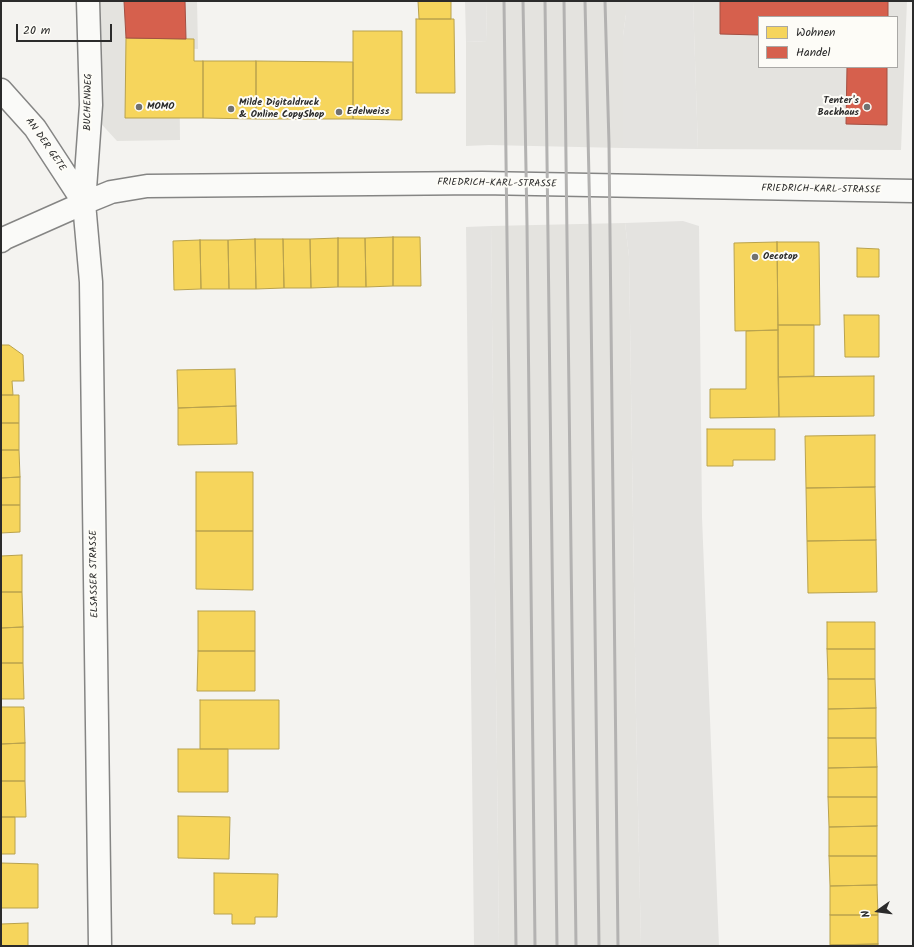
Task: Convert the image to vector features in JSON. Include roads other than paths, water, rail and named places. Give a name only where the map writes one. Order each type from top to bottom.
[{"type":"street","name":"BUCHENWEG","points":[[84,203],[91,105],[88,1]]},
{"type":"street","name":"AN DER GETE","points":[[1,90],[35,128],[84,203]]},
{"type":"street","name":"FRIEDRICH-KARL-STRASSE","points":[[1,241],[111,192],[147,186],[482,183],[913,191]]},
{"type":"street","name":"ELSASSER STRASSE","points":[[84,203],[91,282],[100,946]]},
{"type":"railway","points":[[504,1],[516,946]]},
{"type":"railway","points":[[523,1],[535,946]]},
{"type":"railway","points":[[545,1],[557,946]]},
{"type":"railway","points":[[564,1],[576,946]]},
{"type":"railway","points":[[585,1],[590,224],[599,946]]},
{"type":"railway","points":[[605,1],[609,144],[618,946]]},
{"type":"place","name":"MOMO","points":[[139,107]]},
{"type":"place","name":"Tenter's Backhaus","points":[[867,107]]},
{"type":"place","name":"Milde Digitaldruck & Online CopyShop","points":[[231,109]]},
{"type":"place","name":"Edelweiss","points":[[339,112]]},
{"type":"place","name":"Oecotop","points":[[755,257]]}]
